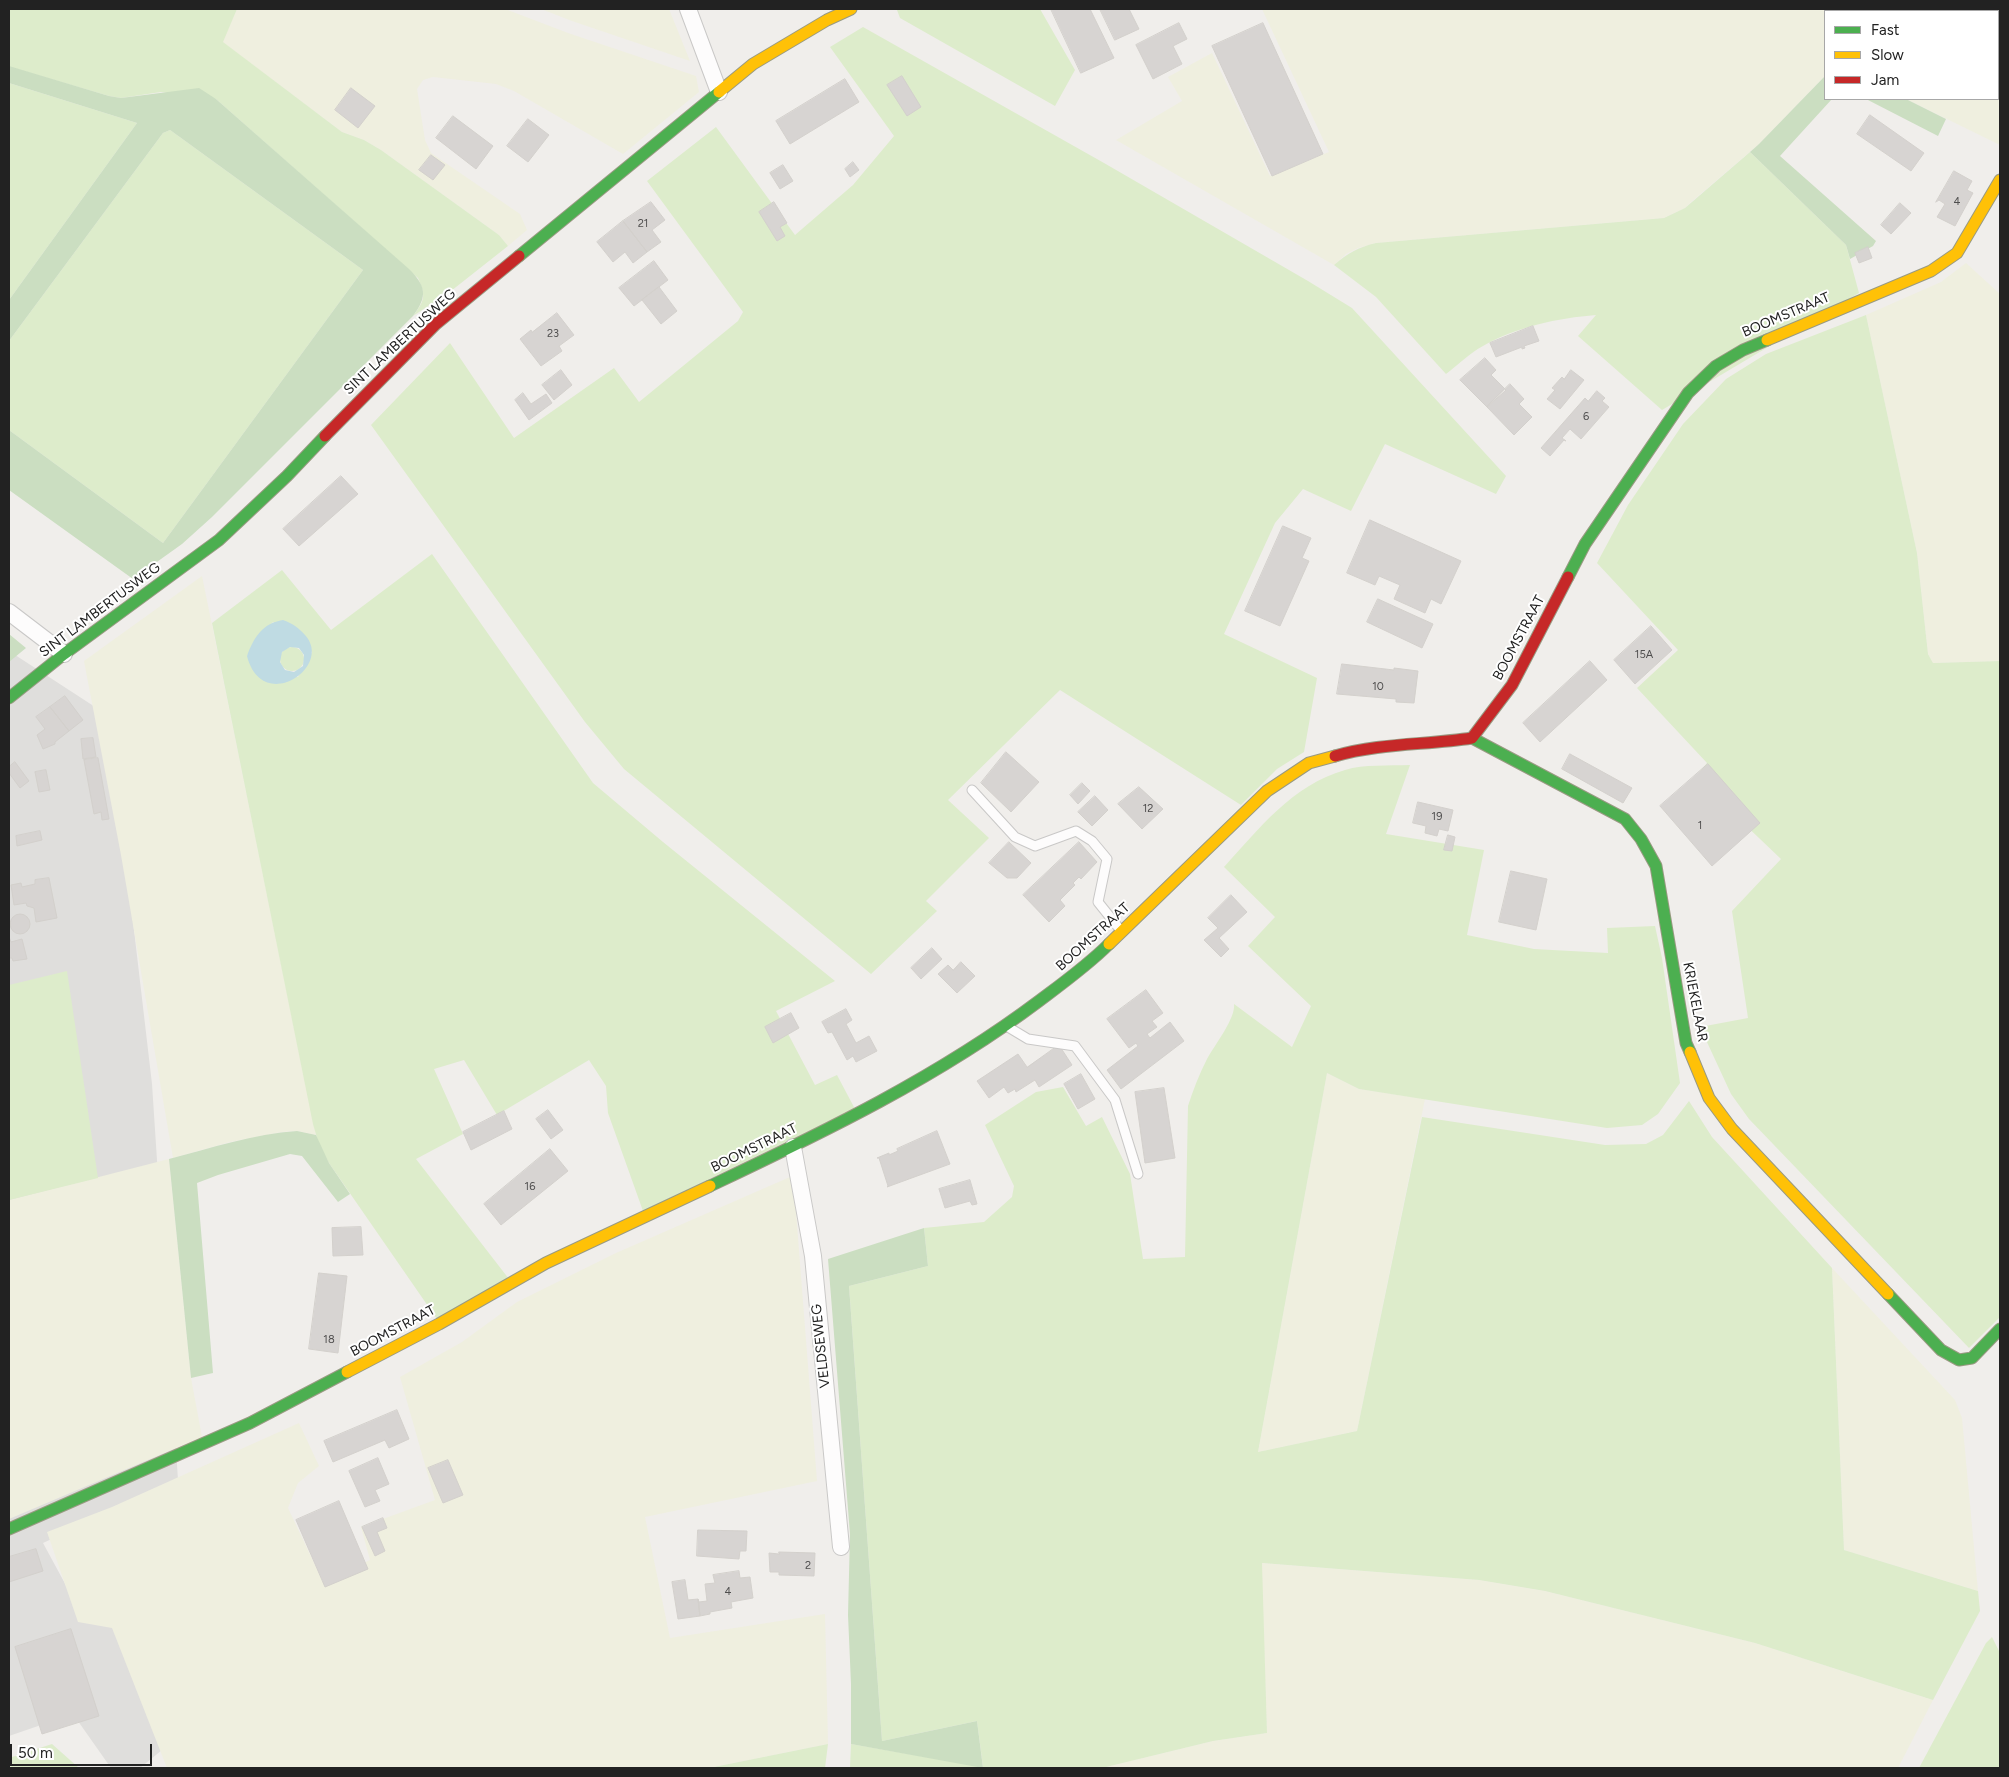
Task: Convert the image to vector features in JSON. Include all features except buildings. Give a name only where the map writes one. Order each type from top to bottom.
[{"type":"street","points":[[688,9],[719,92]]},
{"type":"street","name":"SINT LAMBERTUSWEG","points":[[9,698],[64,654],[219,540],[287,476],[436,324],[753,64],[828,20],[851,9]]},
{"type":"street","name":"BOOMSTRAAT","points":[[9,1529],[250,1423],[439,1324],[546,1263],[792,1147],[869,1108],[950,1063],[1006,1026],[1090,964],[1267,791],[1309,763],[1358,749],[1440,743],[1472,738],[1512,685],[1585,544],[1688,393],[1716,366],[1742,350],[1931,271],[1957,253],[2000,180]]},
{"type":"street","points":[[9,612],[64,654]]},
{"type":"street","name":"KRIEKELAAR","points":[[1472,738],[1625,819],[1641,839],[1656,866],[1686,1043],[1710,1098],[1732,1129],[1941,1350],[1959,1360],[1972,1358],[2000,1330]]},
{"type":"street","name":"VELDSEWEG","points":[[792,1147],[813,1256],[841,1547]]},
{"type":"lane","points":[[972,790],[1015,837],[1035,846],[1076,831],[1092,841],[1107,860],[1098,902],[1122,933]]},
{"type":"lane","points":[[1006,1026],[1028,1039],[1075,1046],[1115,1100],[1138,1174]]},
{"type":"shaded area","points":[[9,651],[109,716],[152,1084],[178,1480],[43,1543],[75,1602],[125,1634],[173,1741],[140,1768],[111,1768],[73,1714],[9,1736]]},
{"type":"green space","points":[[9,9],[237,9],[223,42],[342,132],[364,140],[381,150],[499,235],[508,246],[451,291],[413,316],[423,298],[418,278],[216,99],[161,92],[121,98],[10,67]]},
{"type":"green space","points":[[237,9],[505,9],[568,33],[696,76],[699,92],[623,154],[514,91],[496,84],[433,77],[423,80],[417,89],[425,140],[431,153],[520,214],[527,230],[508,246],[499,235],[381,150],[364,140],[342,132],[222,42]]},
{"type":"green space","points":[[541,9],[669,9],[690,61],[572,21]]},
{"type":"green space","points":[[1040,9],[1075,70],[1055,106],[900,18],[897,10]]},
{"type":"green space","points":[[1262,9],[2000,9],[2000,145],[1908,100],[1999,100],[1999,10],[1824,10],[1824,77],[1759,144],[1685,208],[1664,218],[1376,243],[1358,248],[1346,254],[1334,265],[1116,140],[1182,101],[1168,77],[1212,53],[1270,176],[1329,152]]},
{"type":"green space","points":[[863,27],[1104,163],[1352,308],[1506,476],[1496,494],[1385,444],[1351,511],[1303,489],[1275,523],[1224,634],[1317,678],[1304,752],[1277,769],[1241,805],[1060,690],[948,800],[989,838],[926,901],[937,911],[871,974],[624,769],[585,722],[371,425],[450,343],[514,438],[614,368],[639,402],[738,321],[743,312],[647,181],[716,127],[795,235],[853,185],[894,136],[830,47]]},
{"type":"green space","points":[[9,66],[121,98],[199,88],[216,99],[409,269],[422,286],[423,297],[413,316],[212,517],[182,544],[133,579],[9,490],[9,430],[163,543],[363,270],[170,130],[163,133],[9,341],[9,300],[137,123],[9,83]]},
{"type":"green space","points":[[1824,77],[1824,100],[1831,100],[1780,156],[1876,241],[1873,246],[1850,259],[1846,245],[1750,152]]},
{"type":"green space","points":[[9,83],[137,123],[9,300]]},
{"type":"green space","points":[[1868,100],[1908,100],[1946,119],[1938,136]]},
{"type":"green space","points":[[170,130],[363,270],[163,543],[9,430],[9,341],[163,133]]},
{"type":"green space","points":[[1750,152],[1846,245],[1859,293],[1662,410],[1578,336],[1596,315],[1538,324],[1496,339],[1478,349],[1446,374],[1376,297],[1334,265],[1354,251],[1376,243],[1664,218],[1685,208]]},
{"type":"green space","points":[[1966,263],[2000,294],[2000,661],[1933,663],[1928,654],[1917,553],[1866,315],[1941,282]]},
{"type":"green space","points":[[1866,315],[1917,553],[1928,654],[1933,663],[2000,661],[2000,1317],[1969,1348],[1749,1119],[1731,1094],[1700,1027],[1748,1018],[1732,911],[1781,859],[1695,777],[1707,763],[1637,688],[1678,650],[1597,563],[1628,505],[1683,424],[1726,379],[1766,354]]},
{"type":"green space","points":[[432,554],[593,783],[835,981],[776,1011],[815,1085],[837,1075],[855,1109],[643,1211],[608,1113],[606,1086],[589,1060],[497,1115],[464,1060],[434,1069],[463,1134],[416,1159],[509,1279],[439,1322],[329,1163],[319,1145],[313,1124],[212,623],[282,570],[331,630]],"holes":[[[273,622],[312,652],[298,677],[247,656]]]},
{"type":"green space","points":[[202,576],[316,1135],[297,1131],[282,1132],[230,1142],[173,1158],[121,855],[84,661]]},
{"type":"green space","points":[[9,634],[26,648],[9,662]]},
{"type":"green space","points":[[292,647],[301,650],[304,659],[301,668],[292,671],[283,668],[280,659],[283,650]]},
{"type":"green space","points":[[1410,765],[1386,834],[1484,850],[1467,935],[1534,949],[1608,953],[1607,928],[1655,926],[1662,958],[1680,1083],[1658,1114],[1642,1125],[1607,1128],[1359,1089],[1327,1073],[1258,1452],[1357,1431],[1422,1117],[1605,1145],[1646,1144],[1663,1135],[1689,1101],[1712,1137],[1832,1268],[1844,1550],[1978,1591],[1980,1611],[1933,1700],[1755,1643],[1545,1591],[1479,1580],[1262,1563],[1267,1733],[1213,1741],[1102,1768],[850,1768],[851,1744],[983,1767],[977,1721],[882,1741],[849,1286],[928,1266],[924,1228],[984,1222],[1012,1197],[1014,1186],[985,1125],[1036,1092],[1063,1087],[1086,1126],[1102,1117],[1130,1174],[1143,1259],[1185,1257],[1188,1106],[1204,1065],[1232,1017],[1234,1004],[1292,1047],[1311,1006],[1248,946],[1275,917],[1224,867],[1278,810],[1309,786],[1326,777],[1352,768]]},
{"type":"green space","points":[[67,971],[98,1178],[9,1200],[9,985]]},
{"type":"green space","points":[[1327,1073],[1359,1089],[1425,1099],[1357,1431],[1258,1452]]},
{"type":"green space","points":[[297,1131],[316,1135],[329,1163],[350,1194],[338,1202],[302,1156],[290,1154],[197,1183],[213,1373],[191,1378],[169,1159],[249,1138]]},
{"type":"green space","points":[[169,1159],[191,1378],[202,1437],[9,1519],[9,1200]]},
{"type":"green space","points":[[790,1177],[796,1212],[817,1481],[645,1517],[670,1638],[825,1614],[828,1744],[709,1768],[167,1768],[112,1628],[78,1622],[47,1532],[112,1507],[299,1423],[319,1466],[298,1483],[288,1508],[323,1582],[370,1560],[361,1527],[435,1500],[400,1377],[462,1342],[517,1302],[616,1253]]},
{"type":"green space","points":[[924,1228],[928,1266],[849,1286],[882,1741],[977,1721],[983,1768],[851,1744],[848,1615],[850,1534],[828,1259]]},
{"type":"green space","points":[[1832,1268],[1955,1400],[1962,1418],[1978,1591],[1844,1550]]},
{"type":"green space","points":[[1261,1563],[1479,1580],[1545,1591],[1755,1643],[1933,1700],[1898,1768],[1102,1768],[1213,1741],[1267,1733]]},
{"type":"green space","points":[[1992,1637],[2000,1653],[2000,1768],[1919,1768],[1986,1643]]},
{"type":"green space","points":[[52,1744],[79,1768],[9,1768],[9,1758]]},
{"type":"green space","points":[[828,1744],[825,1768],[709,1768]]},
{"type":"water","points":[[283,620],[295,626],[305,635],[311,648],[310,660],[303,671],[292,680],[280,684],[266,682],[255,673],[247,656],[260,632]],"holes":[[[290,647],[299,648],[304,655],[303,666],[294,672],[285,670],[280,662],[282,652]]]},
{"type":"traffic: fast","points":[[519,256],[719,92]]},
{"type":"traffic: fast","points":[[1568,577],[1585,544],[1688,393],[1716,366],[1743,350],[1767,340]]},
{"type":"traffic: fast","points":[[9,698],[64,654],[219,540],[287,476],[325,436]]},
{"type":"traffic: fast","points":[[1472,738],[1625,819],[1641,839],[1656,866],[1686,1043],[1690,1052]]},
{"type":"traffic: fast","points":[[710,1186],[838,1124],[921,1079],[1001,1029],[1084,967],[1109,944]]},
{"type":"traffic: fast","points":[[1888,1294],[1941,1350],[1959,1360],[1972,1358],[2000,1329]]},
{"type":"traffic: fast","points":[[9,1529],[250,1423],[347,1372]]},
{"type":"traffic: slow","points":[[719,92],[753,64],[827,20],[851,9]]},
{"type":"traffic: slow","points":[[1767,340],[1931,271],[1957,253],[2000,180]]},
{"type":"traffic: slow","points":[[1109,944],[1267,791],[1309,763],[1335,756]]},
{"type":"traffic: slow","points":[[1690,1052],[1709,1098],[1732,1129],[1888,1294]]},
{"type":"traffic: slow","points":[[347,1372],[439,1324],[546,1263],[710,1186]]},
{"type":"traffic: jam","points":[[325,436],[436,324],[519,256]]},
{"type":"traffic: jam","points":[[1335,756],[1386,746],[1472,738],[1512,685],[1568,577]]}]
